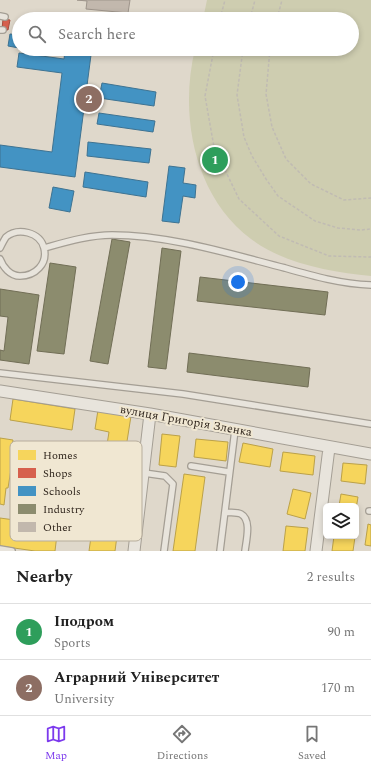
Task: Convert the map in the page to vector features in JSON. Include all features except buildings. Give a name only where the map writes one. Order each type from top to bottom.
[{"type":"street","name":"вулиця Григорія Зленка","points":[[0,391],[150,414],[329,448],[371,454]]},
{"type":"street","points":[[142,489],[150,414]]},
{"type":"street","points":[[316,551],[329,448]]},
{"type":"street","points":[[134,551],[135,541]]},
{"type":"lane","points":[[0,248],[6,238],[16,232],[28,232],[38,237],[44,248],[44,259],[38,270],[28,276],[16,276],[6,270],[0,259]]},
{"type":"lane","points":[[44,248],[80,238],[112,235],[152,237],[226,252],[332,281],[371,285]]},
{"type":"lane","points":[[0,374],[183,394],[371,424]]},
{"type":"lane","points":[[220,551],[235,430]]},
{"type":"lane","points":[[191,466],[230,472]]},
{"type":"lane","points":[[144,473],[165,476],[173,484],[164,551]]},
{"type":"lane","points":[[224,512],[240,514],[246,520],[247,530],[245,551]]},
{"type":"lane","points":[[0,549],[12,551]]},
{"type":"path","points":[[222,12],[225,0]]},
{"type":"path","points":[[252,12],[255,0]]},
{"type":"path","points":[[279,12],[282,0]]},
{"type":"path","points":[[213,56],[205,96],[214,147],[239,199],[279,236],[329,256],[371,257]]},
{"type":"path","points":[[242,56],[237,95],[244,137],[252,156],[266,180],[278,196],[315,221],[338,228],[361,230],[371,229]]},
{"type":"path","points":[[269,56],[266,94],[272,127],[286,159],[311,184],[344,200],[371,198]]},
{"type":"green space","points":[[207,0],[371,0],[371,276],[324,269],[293,261],[264,248],[251,239],[232,221],[216,200],[204,177],[196,153],[191,127],[189,100],[190,74],[194,56],[359,56],[359,12],[204,12]]},
{"type":"place","name":"Аграрний Університет","points":[[89,99]]},
{"type":"place","name":"Іподром","points":[[215,160]]}]
